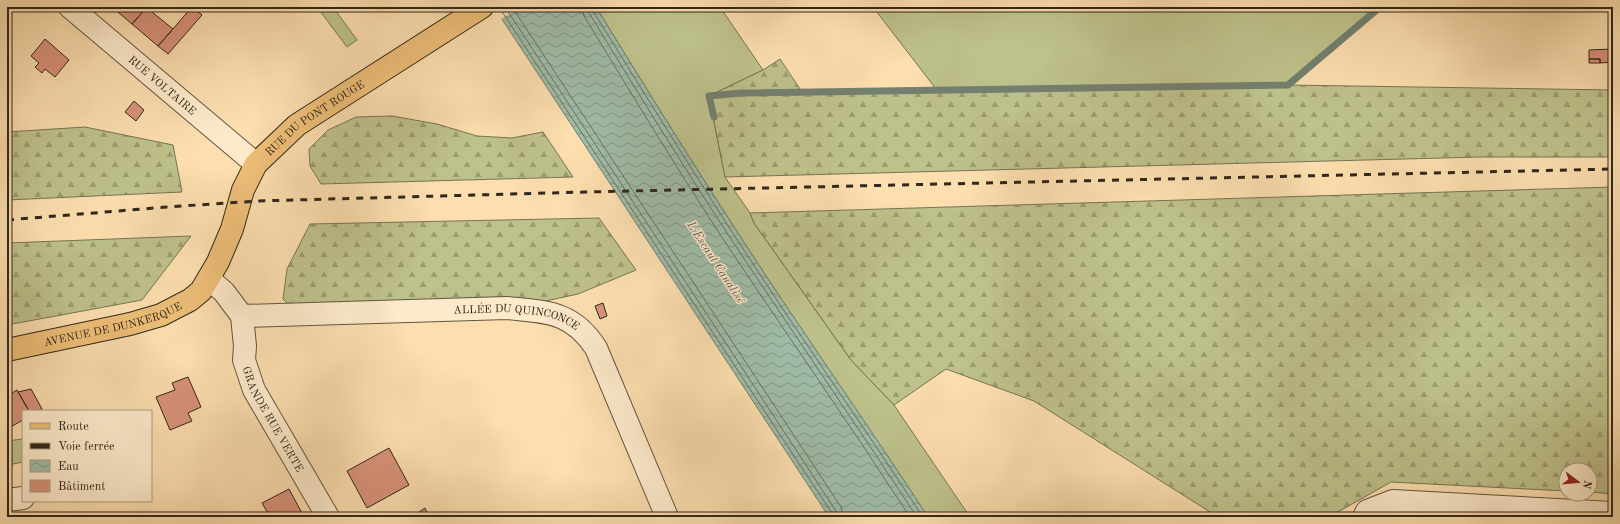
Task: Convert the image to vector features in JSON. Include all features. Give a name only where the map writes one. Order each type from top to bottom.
[{"type":"main road","name":"RUE DU PONT ROUGE","points":[[209,279],[232,229],[243,190],[256,164],[297,125],[474,12]]},
{"type":"main road","name":"AVENUE DE DUNKERQUE","points":[[7,350],[130,324],[161,315],[190,300],[201,290],[209,279]]},
{"type":"street","name":"RUE VOLTAIRE","points":[[70,7],[256,164]]},
{"type":"street","points":[[209,279],[224,292],[242,316]]},
{"type":"street","name":"ALLÉE DU QUINCONCE","points":[[242,316],[507,308],[545,312],[561,317],[575,324],[587,334],[596,348],[608,373],[667,517]]},
{"type":"street","name":"GRANDE RUE VERTE","points":[[242,316],[244,360],[254,390],[328,517]]},
{"type":"street","points":[[7,500],[22,498]]},
{"type":"street","points":[[1364,517],[1367,511],[1393,501],[1613,513]]},
{"type":"green space","points":[[317,7],[333,7],[357,40],[347,47]]},
{"type":"green space","points":[[596,7],[720,7],[763,70],[709,96],[725,177],[750,213],[754,223],[851,360],[894,405],[970,517],[928,517],[736,230]]},
{"type":"green space","points":[[873,7],[1380,7],[1288,85],[936,89]]},
{"type":"green space","points":[[780,59],[802,92],[1288,85],[1613,90],[1613,157],[1480,157],[725,177],[709,96],[763,70]]},
{"type":"green space","points":[[392,116],[437,124],[477,136],[512,138],[543,132],[573,177],[321,184],[310,166],[309,149],[328,130],[356,117]]},
{"type":"green space","points":[[85,127],[173,145],[182,192],[7,200],[7,132]]},
{"type":"green space","points":[[1613,187],[1613,494],[1598,493],[1598,462],[1558,462],[1558,491],[1391,482],[1329,517],[1218,517],[1034,401],[946,369],[894,405],[851,360],[754,223],[750,213]]},
{"type":"green space","points":[[599,218],[636,270],[578,294],[541,302],[291,307],[283,299],[287,269],[310,224]]},
{"type":"green space","points":[[191,236],[142,300],[7,325],[7,243]]},
{"type":"green space","points":[[22,439],[22,462],[8,465],[7,441]]},
{"type":"water","name":"L'Escaut Canalisé","points":[[494,7],[596,7],[736,230],[928,517],[829,517]]},
{"type":"pier","points":[[492,7],[520,7],[500,20]]},
{"type":"building","points":[[112,7],[147,7],[132,24]]},
{"type":"building","points":[[147,7],[154,7],[155,8],[152,12],[173,29],[158,46],[132,24]]},
{"type":"building","points":[[192,7],[202,15],[168,54],[158,46]]},
{"type":"building","points":[[45,39],[69,60],[55,77],[45,69],[42,73],[35,67],[39,63],[31,56]]},
{"type":"building","points":[[1613,49],[1613,62],[1600,63],[1600,59],[1589,59],[1589,50]]},
{"type":"building","points":[[1589,59],[1600,59],[1600,63],[1589,63]]},
{"type":"building","points":[[134,101],[144,110],[136,121],[125,112]]},
{"type":"building","points":[[603,303],[607,316],[600,319],[595,306]]},
{"type":"building","points":[[188,377],[201,407],[188,413],[192,421],[170,430],[156,397],[175,390],[172,383]]},
{"type":"building","points":[[31,389],[42,409],[28,410],[18,392]]},
{"type":"building","points":[[17,390],[28,410],[22,410],[22,421],[7,429],[7,396]]},
{"type":"building","points":[[389,448],[409,485],[367,508],[347,471]]},
{"type":"building","points":[[289,489],[303,515],[299,517],[270,517],[262,503]]},
{"type":"building","points":[[425,508],[429,517],[412,517]]},
{"type":"waterway","points":[[714,117],[709,96],[741,93],[1288,85],[1380,7]]},
{"type":"railway","points":[[7,220],[258,201],[585,192],[1613,169]]}]
